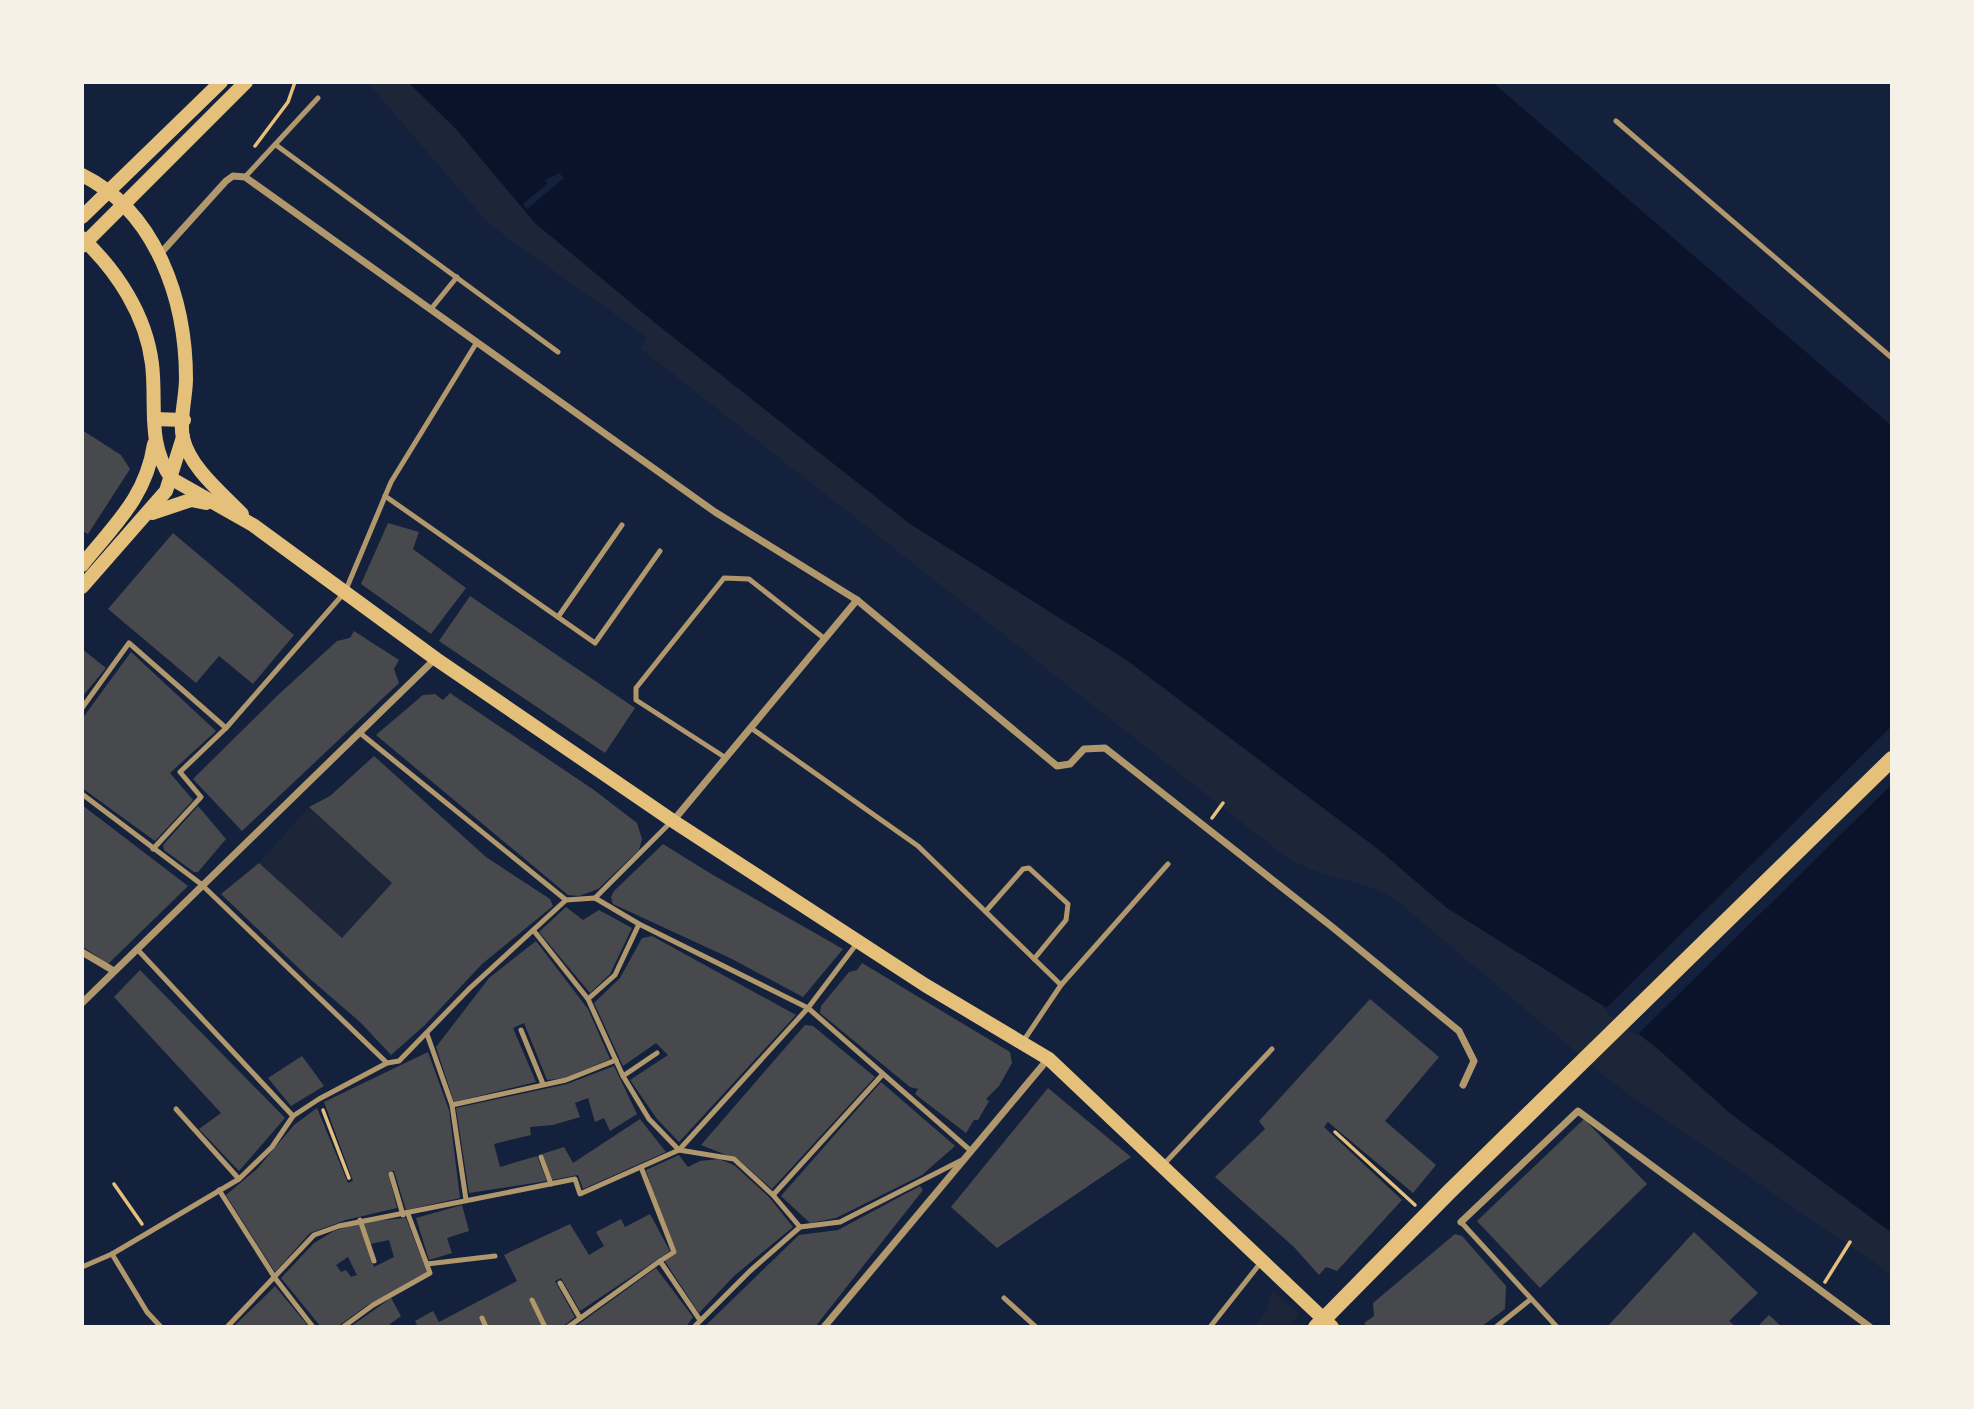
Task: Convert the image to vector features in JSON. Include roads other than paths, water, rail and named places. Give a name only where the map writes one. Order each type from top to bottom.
[{"type":"main road","points":[[82,217],[221,82]]},
{"type":"main road","points":[[82,246],[246,82]]},
{"type":"main road","points":[[82,174],[113,195],[144,230],[171,279],[182,314],[186,346],[183,437],[172,479],[148,514],[82,587]]},
{"type":"main road","points":[[82,237],[103,257],[133,302],[152,363],[155,442],[146,480],[137,498],[82,565]]},
{"type":"main road","points":[[154,419],[184,420]]},
{"type":"main road","points":[[183,437],[195,463],[253,525]]},
{"type":"main road","points":[[155,442],[164,467],[172,479],[253,525],[436,659],[673,821],[858,942],[1049,1059],[1262,1261],[1324,1324],[1449,1192],[1892,759]]},
{"type":"main road","points":[[148,514],[191,500],[216,504]]},
{"type":"street","points":[[159,255],[233,176],[245,177],[715,512],[858,600],[1056,766],[1070,764],[1084,750],[1105,748],[1206,826],[1459,1031],[1474,1061],[1463,1085]]},
{"type":"street","points":[[673,821],[858,600]]},
{"type":"street","points":[[82,1003],[201,884],[436,659]]},
{"type":"street","points":[[82,952],[114,971]]},
{"type":"street","points":[[824,1327],[1049,1059]]},
{"type":"street","points":[[1461,1222],[1578,1111],[1870,1327]]},
{"type":"lane","points":[[245,177],[318,98]]},
{"type":"lane","points":[[1616,121],[1892,359]]},
{"type":"lane","points":[[276,145],[558,352]]},
{"type":"lane","points":[[431,309],[457,277]]},
{"type":"lane","points":[[153,849],[201,797],[180,772],[226,728],[345,592],[385,496],[477,342]]},
{"type":"lane","points":[[385,496],[595,643],[660,551]]},
{"type":"lane","points":[[558,617],[622,525]]},
{"type":"lane","points":[[726,758],[636,700],[636,688],[724,578],[749,579],[764,587],[825,639]]},
{"type":"lane","points":[[82,708],[129,643],[226,728]]},
{"type":"lane","points":[[751,728],[918,846],[1061,985]]},
{"type":"lane","points":[[360,733],[566,900]]},
{"type":"lane","points":[[82,794],[201,884],[387,1063]]},
{"type":"lane","points":[[595,898],[673,821]]},
{"type":"lane","points":[[1023,1043],[1061,985],[1168,864]]},
{"type":"lane","points":[[986,911],[1023,869],[1029,868],[1068,904],[1066,920],[1034,959]]},
{"type":"lane","points":[[82,1267],[112,1254],[239,1179],[272,1147],[293,1116],[387,1063],[399,1061],[470,988],[566,900],[595,898],[639,924],[808,1008],[971,1151]]},
{"type":"lane","points":[[183,903],[190,909]]},
{"type":"lane","points":[[588,999],[615,975],[639,924]]},
{"type":"lane","points":[[534,931],[588,999],[623,1076],[649,1119],[679,1150],[734,1159],[773,1195],[800,1227]]},
{"type":"lane","points":[[227,1327],[314,1235],[360,1220],[406,1215],[466,1200],[575,1179],[580,1194],[679,1150],[808,1008],[858,942]]},
{"type":"lane","points":[[136,949],[293,1116]]},
{"type":"lane","points":[[520,1030],[543,1084]]},
{"type":"lane","points":[[427,1034],[452,1105],[466,1200]]},
{"type":"lane","points":[[1161,1166],[1272,1049]]},
{"type":"lane","points":[[623,1076],[657,1053]]},
{"type":"lane","points":[[452,1105],[566,1080],[616,1060]]},
{"type":"lane","points":[[773,1195],[883,1074]]},
{"type":"lane","points":[[176,1110],[239,1179]]},
{"type":"lane","points":[[541,1157],[551,1184]]},
{"type":"lane","points":[[694,1327],[800,1227],[840,1222],[965,1158]]},
{"type":"lane","points":[[568,1327],[674,1252],[641,1167]]},
{"type":"lane","points":[[343,1327],[373,1305],[430,1273],[391,1174]]},
{"type":"lane","points":[[219,1190],[275,1278],[313,1327]]},
{"type":"lane","points":[[360,1220],[374,1261]]},
{"type":"lane","points":[[1461,1222],[1557,1327]]},
{"type":"lane","points":[[112,1254],[147,1312],[161,1327]]},
{"type":"lane","points":[[427,1264],[495,1256]]},
{"type":"lane","points":[[660,1261],[700,1320]]},
{"type":"lane","points":[[1210,1327],[1262,1261]]},
{"type":"lane","points":[[560,1283],[580,1318]]},
{"type":"lane","points":[[1004,1298],[1036,1327]]},
{"type":"lane","points":[[1496,1327],[1531,1299]]},
{"type":"lane","points":[[532,1300],[545,1327]]},
{"type":"lane","points":[[482,1318],[486,1327]]}]
